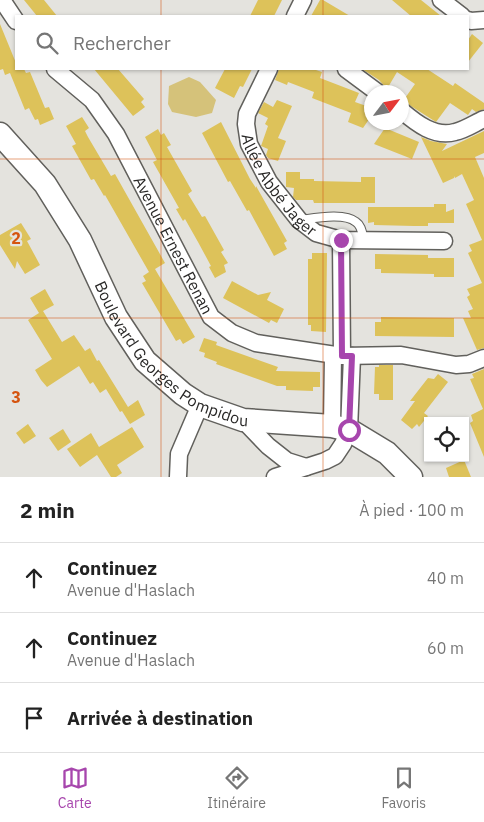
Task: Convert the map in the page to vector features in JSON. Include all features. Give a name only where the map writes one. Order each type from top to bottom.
[{"type":"main road","name":"Boulevard Georges Pompidou","points":[[0,134],[45,184],[80,240],[116,317],[145,361],[183,394],[200,405],[243,420],[340,428],[387,453],[412,477]]},
{"type":"street","points":[[2,0],[15,19]]},
{"type":"street","points":[[296,15],[303,0]]},
{"type":"street","points":[[441,0],[461,15]]},
{"type":"street","points":[[469,20],[484,20]]},
{"type":"street","name":"Avenue Ernest Renan","points":[[56,70],[92,100],[116,134],[211,317],[232,332],[256,343],[342,355],[401,355],[456,365],[470,364],[484,358]]},
{"type":"street","name":"Allée Abbé Jager","points":[[269,70],[247,114],[246,124],[249,144],[269,182],[299,220],[316,233],[341,240],[444,242]]},
{"type":"street","points":[[347,70],[368,85]]},
{"type":"street","points":[[409,117],[418,124],[439,133],[455,133],[484,119]]},
{"type":"street","points":[[275,477],[336,456],[343,444],[340,428],[342,355],[341,240]]},
{"type":"street","points":[[178,477],[178,454],[200,405]]},
{"type":"street","points":[[243,420],[268,446],[287,461],[306,467]]},
{"type":"lane","points":[[299,220],[346,216],[360,227],[364,240]]},
{"type":"shaded area","points":[[189,77],[200,82],[216,100],[212,113],[196,117],[172,112],[168,104],[169,86]]},
{"type":"building","points":[[24,0],[44,0],[56,15],[36,15]]},
{"type":"building","points":[[258,0],[282,0],[274,15],[250,15]]},
{"type":"building","points":[[320,0],[323,0],[348,15],[312,15]]},
{"type":"building","points":[[392,0],[421,0],[440,15],[410,15]]},
{"type":"building","points":[[0,24],[15,61],[15,70],[24,70],[26,73],[30,72],[45,108],[49,107],[54,119],[40,125],[38,119],[35,120],[29,108],[25,110],[10,73],[5,75],[3,69],[0,70]]},
{"type":"building","points":[[472,34],[483,43],[469,61],[469,38]]},
{"type":"building","points":[[95,70],[119,70],[144,99],[141,102],[145,107],[133,116]]},
{"type":"building","points":[[224,70],[252,70],[243,87],[240,86],[234,98],[215,88]]},
{"type":"building","points":[[279,70],[316,70],[322,72],[320,78],[359,93],[355,102],[364,105],[364,127],[363,128],[348,122],[351,113],[312,98],[314,92],[288,82],[287,85],[275,80]]},
{"type":"building","points":[[364,70],[429,70],[453,86],[455,83],[484,103],[484,109],[476,112],[472,109],[468,115],[450,103],[436,122],[409,105],[409,92],[415,84],[397,72],[389,85],[383,85]]},
{"type":"building","points":[[277,100],[292,106],[278,138],[286,141],[278,161],[268,158],[266,155],[268,149],[261,146],[268,126],[265,124],[268,118],[258,113],[264,102],[273,107]]},
{"type":"building","points":[[82,117],[89,128],[85,131],[88,137],[111,176],[115,174],[165,263],[155,269],[195,337],[183,344],[180,339],[176,341],[142,283],[146,281],[143,276],[149,272],[105,195],[94,179],[91,180],[72,146],[76,144],[66,126]]},
{"type":"building","points":[[221,122],[250,179],[256,188],[256,186],[287,241],[284,243],[287,249],[274,256],[249,210],[247,211],[230,181],[228,182],[202,133]]},
{"type":"building","points":[[158,129],[161,135],[164,133],[171,145],[167,147],[192,191],[188,194],[202,217],[205,216],[224,250],[221,252],[228,263],[224,265],[226,272],[215,278],[209,267],[211,266],[185,219],[183,221],[176,209],[179,208],[153,162],[157,160],[145,137]]},
{"type":"building","points":[[384,130],[390,130],[419,142],[412,159],[374,144]]},
{"type":"building","points":[[484,131],[484,153],[475,157],[484,178],[484,348],[477,350],[463,318],[471,318],[468,311],[473,309],[467,297],[470,295],[467,289],[482,283],[468,253],[472,251],[469,245],[482,240],[466,204],[474,200],[462,174],[455,178],[454,176],[454,178],[443,183],[421,137],[447,144],[442,151]]},
{"type":"building","points":[[286,172],[300,172],[300,179],[314,179],[314,181],[361,182],[361,177],[375,177],[375,203],[314,203],[313,200],[296,200],[293,197],[294,188],[286,187]]},
{"type":"building","points":[[434,204],[446,204],[446,212],[454,209],[454,223],[428,223],[428,226],[414,226],[374,225],[374,222],[368,223],[368,207],[434,207]]},
{"type":"building","points":[[21,223],[31,239],[27,241],[40,265],[25,274],[17,261],[15,269],[0,245],[0,235]]},
{"type":"building","points":[[312,253],[327,253],[326,332],[311,331],[311,325],[308,325],[308,259],[312,259]]},
{"type":"building","points":[[375,254],[428,255],[428,258],[454,258],[454,277],[434,277],[434,274],[381,273],[381,269],[375,269]]},
{"type":"building","points":[[232,281],[258,295],[271,292],[267,300],[284,309],[277,323],[271,320],[269,323],[223,298]]},
{"type":"building","points":[[45,289],[54,305],[43,311],[62,342],[74,335],[85,351],[90,348],[128,407],[138,400],[145,415],[130,424],[106,389],[100,393],[93,382],[90,384],[79,366],[47,387],[41,380],[35,370],[52,359],[28,320],[39,313],[30,298]]},
{"type":"building","points":[[381,317],[454,318],[454,337],[375,336],[375,322],[381,322]]},
{"type":"building","points":[[204,338],[217,342],[216,345],[278,367],[276,371],[320,372],[320,387],[313,387],[313,391],[286,390],[286,386],[277,386],[216,364],[217,362],[204,357],[205,353],[199,351]]},
{"type":"building","points":[[379,365],[393,365],[393,400],[379,400],[379,394],[374,394],[375,367],[379,367]]},
{"type":"building","points":[[484,369],[484,457],[470,423],[473,421],[471,415],[483,409],[470,379],[474,378],[472,374]]},
{"type":"building","points":[[438,374],[448,382],[424,413],[428,416],[424,417],[424,421],[419,427],[417,424],[412,429],[401,420],[415,401],[410,401],[428,378],[434,379]]},
{"type":"building","points":[[28,424],[36,436],[24,444],[16,433]]},
{"type":"building","points":[[132,427],[144,447],[117,465],[122,473],[116,477],[111,477],[97,455],[80,467],[67,449],[91,433],[99,447]]},
{"type":"building","points":[[63,429],[71,442],[58,451],[49,438]]},
{"type":"building","points":[[460,462],[465,462],[471,477],[449,477],[446,468]]},
{"type":"route","points":[[341,240],[342,356],[352,356],[349,430]]}]
